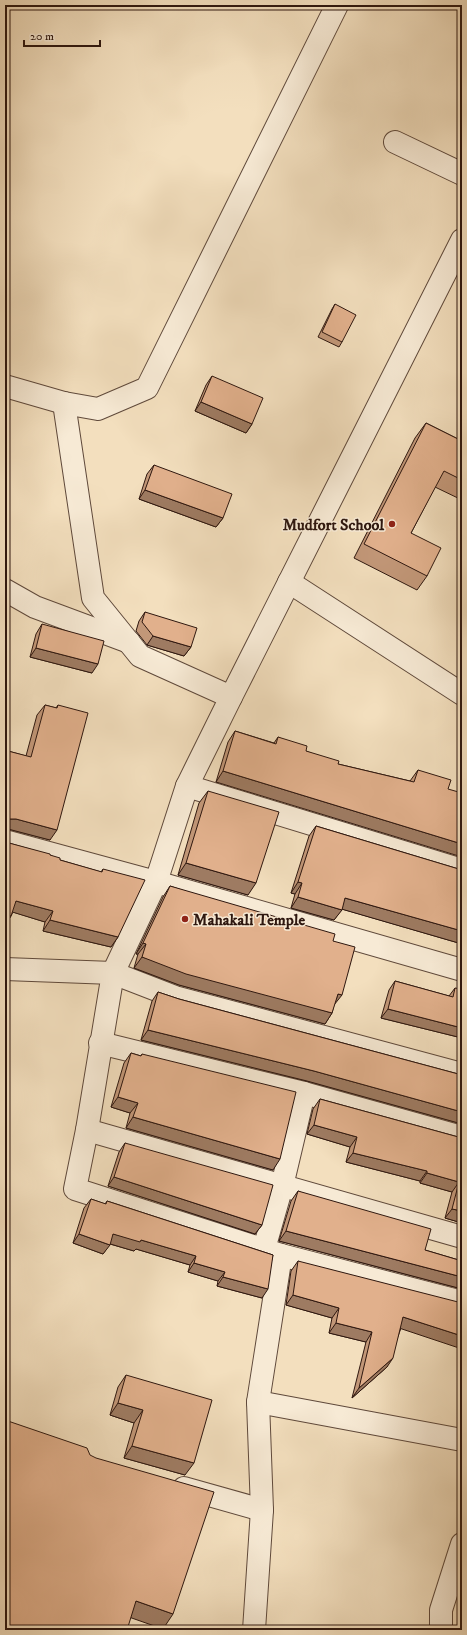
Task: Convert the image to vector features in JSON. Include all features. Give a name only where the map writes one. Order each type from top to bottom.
[{"type":"street","points":[[5,386],[64,403],[98,410],[147,388],[337,5]]},
{"type":"street","points":[[395,142],[462,174]]},
{"type":"street","points":[[462,240],[187,786],[156,882],[113,972],[75,1189],[273,1252],[462,1302]]},
{"type":"street","points":[[64,403],[93,598],[140,656],[231,697]]},
{"type":"street","points":[[289,582],[462,694]]},
{"type":"street","points":[[5,590],[35,607],[129,642]]},
{"type":"street","points":[[187,786],[462,870]]},
{"type":"street","points":[[5,841],[156,882],[462,970]]},
{"type":"street","points":[[5,969],[113,972],[175,997],[462,1074]]},
{"type":"street","points":[[100,1043],[304,1093],[462,1137]]},
{"type":"street","points":[[254,1630],[262,1510],[258,1402],[273,1252],[282,1186],[304,1093]]},
{"type":"street","points":[[86,1130],[462,1237]]},
{"type":"street","points":[[258,1402],[462,1440]]},
{"type":"street","points":[[164,1482],[262,1510]]},
{"type":"street","points":[[441,1630],[441,1610],[462,1544]]},
{"type":"building","points":[[335,304],[356,315],[342,342],[322,332]]},
{"type":"building","points":[[212,376],[263,398],[252,424],[201,402]]},
{"type":"building","name":"Mudfort School","points":[[426,423],[462,441],[462,480],[444,471],[411,533],[441,548],[427,576],[364,544]]},
{"type":"building","points":[[154,465],[232,494],[223,518],[145,490]]},
{"type":"building","points":[[145,612],[197,628],[191,647],[153,636],[142,622]]},
{"type":"building","points":[[42,624],[104,641],[98,664],[36,648]]},
{"type":"building","points":[[45,705],[57,708],[58,705],[88,713],[57,830],[16,819],[9,819],[5,821],[5,762],[8,751],[31,757]]},
{"type":"building","points":[[235,731],[276,744],[278,737],[307,746],[306,751],[339,761],[338,764],[414,782],[418,770],[451,780],[448,789],[462,793],[462,844],[223,771]]},
{"type":"building","points":[[208,791],[279,812],[256,883],[186,863]]},
{"type":"building","points":[[316,826],[462,870],[462,931],[345,898],[342,910],[298,897],[302,883],[298,882]]},
{"type":"building","points":[[5,840],[9,843],[50,854],[60,858],[60,860],[102,872],[103,869],[145,880],[118,937],[50,920],[53,911],[16,901],[11,916],[5,914]]},
{"type":"building","points":[[170,886],[335,934],[333,941],[355,947],[342,995],[338,994],[332,1013],[186,974],[142,957],[146,944],[143,943]]},
{"type":"building","points":[[395,981],[453,997],[455,988],[462,989],[462,1028],[388,1009]]},
{"type":"building","points":[[158,992],[179,999],[462,1075],[462,1112],[314,1071],[148,1030]]},
{"type":"building","points":[[131,1053],[141,1056],[142,1054],[296,1092],[280,1159],[133,1117],[138,1103],[118,1097]]},
{"type":"building","points":[[320,1099],[462,1138],[462,1211],[452,1209],[459,1182],[427,1173],[427,1171],[353,1153],[357,1137],[314,1125]]},
{"type":"building","points":[[125,1143],[273,1185],[262,1225],[114,1177]]},
{"type":"building","points":[[298,1191],[431,1229],[425,1250],[462,1261],[462,1277],[286,1231]]},
{"type":"building","points":[[91,1199],[106,1204],[107,1201],[273,1255],[268,1289],[223,1277],[225,1272],[194,1263],[196,1256],[141,1240],[140,1242],[113,1234],[110,1245],[79,1234]]},
{"type":"building","points":[[298,1261],[462,1303],[462,1336],[403,1317],[393,1358],[359,1388],[372,1332],[336,1323],[339,1308],[293,1295]]},
{"type":"building","points":[[126,1375],[212,1400],[194,1463],[132,1446],[143,1410],[118,1403]]},
{"type":"building","points":[[5,1420],[87,1448],[90,1455],[96,1458],[214,1492],[173,1614],[136,1601],[127,1630],[5,1630]]},
{"type":"place","name":"Mudfort School","points":[[392,524]]},
{"type":"place","name":"Mahakali Temple","points":[[185,919]]}]
